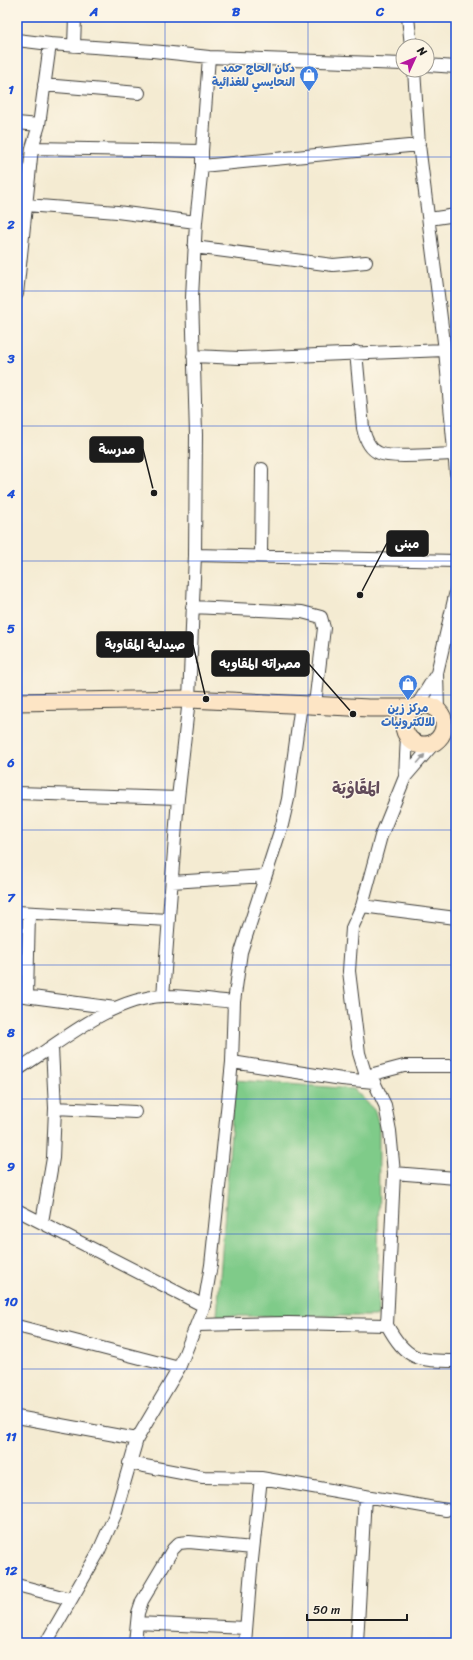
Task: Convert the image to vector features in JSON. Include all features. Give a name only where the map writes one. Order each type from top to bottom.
[{"type":"street","points":[[74,46],[75,17]]},
{"type":"street","points":[[408,17],[410,38]]},
{"type":"street","points":[[17,40],[209,57],[395,64]]},
{"type":"street","points":[[17,294],[21,224],[26,205],[32,148],[39,125],[50,44]]},
{"type":"street","points":[[163,996],[178,798],[190,699],[195,555],[196,435],[192,296],[194,247],[202,166],[209,57]]},
{"type":"street","points":[[435,65],[454,66]]},
{"type":"street","points":[[415,78],[419,145],[454,420],[454,454],[456,473]]},
{"type":"street","points":[[44,85],[139,93]]},
{"type":"street","points":[[17,123],[39,125]]},
{"type":"street","points":[[202,166],[419,145]]},
{"type":"street","points":[[32,148],[202,151]]},
{"type":"street","points":[[26,205],[117,212],[196,222]]},
{"type":"street","points":[[429,219],[456,215]]},
{"type":"street","points":[[194,247],[333,265],[366,262]]},
{"type":"street","points":[[194,356],[240,358],[356,352],[445,350]]},
{"type":"street","points":[[356,352],[363,428],[366,439],[372,448],[380,454],[393,455],[454,454]]},
{"type":"street","points":[[261,556],[262,469]]},
{"type":"street","points":[[195,555],[456,561]]},
{"type":"street","points":[[456,591],[437,673],[414,708],[407,714],[405,722],[405,777],[381,836],[362,906],[352,928],[349,971],[359,1053],[370,1079],[385,1105],[390,1131],[394,1173],[387,1325],[395,1340],[405,1351],[416,1357],[426,1361],[456,1361]]},
{"type":"street","points":[[46,1643],[70,1599],[98,1553],[115,1515],[137,1439],[179,1368],[204,1306],[211,1265],[232,1062],[234,1002],[241,952],[264,876],[282,825],[324,628],[321,617],[302,612],[192,607]]},
{"type":"street","points":[[405,777],[444,738],[445,715],[437,673]]},
{"type":"street","points":[[17,702],[190,699],[369,708],[414,708],[423,705],[431,706],[445,715]]},
{"type":"street","points":[[369,708],[406,732],[410,739],[420,744],[432,744],[444,738]]},
{"type":"street","points":[[17,793],[178,798]]},
{"type":"street","points":[[172,882],[264,876]]},
{"type":"street","points":[[362,906],[456,918]]},
{"type":"street","points":[[115,1008],[22,995],[23,912],[169,920]]},
{"type":"street","points":[[17,1070],[88,1023],[115,1008],[138,1000],[163,996],[234,1002]]},
{"type":"street","points":[[42,1222],[53,1158],[55,1108],[52,1048]]},
{"type":"street","points":[[232,1062],[342,1079],[370,1079],[404,1066],[456,1066]]},
{"type":"street","points":[[55,1108],[135,1112]]},
{"type":"street","points":[[394,1173],[456,1178]]},
{"type":"street","points":[[17,1210],[204,1306]]},
{"type":"street","points":[[197,1325],[288,1323],[387,1325]]},
{"type":"street","points":[[17,1326],[179,1368]]},
{"type":"street","points":[[17,1417],[137,1439]]},
{"type":"street","points":[[129,1463],[204,1477],[261,1478],[446,1510]]},
{"type":"street","points":[[245,1643],[253,1548],[261,1478]]},
{"type":"street","points":[[357,1643],[365,1496]]},
{"type":"street","points":[[135,1643],[137,1623],[142,1601],[173,1549],[179,1543],[189,1542],[253,1548]]},
{"type":"street","points":[[17,1585],[70,1599]]},
{"type":"street","points":[[137,1623],[246,1628]]},
{"type":"green space","points":[[235,1080],[354,1089],[375,1111],[379,1125],[378,1316],[217,1316]]},
{"type":"place","name":"دكان الحاج حمد النحايسي للغذائية","points":[[309,92]]},
{"type":"place","name":"مدرسة","points":[[154,493]]},
{"type":"place","name":"مبنى","points":[[360,595]]},
{"type":"place","name":"صيدلية المقاوبة","points":[[206,699]]},
{"type":"place","name":"مركز زين للالكترونيات","points":[[408,701]]},
{"type":"place","name":"مصراته المقاوبه","points":[[353,714]]},
{"type":"district","name":"المَقَاوْبَة","points":[[356,788]]}]
